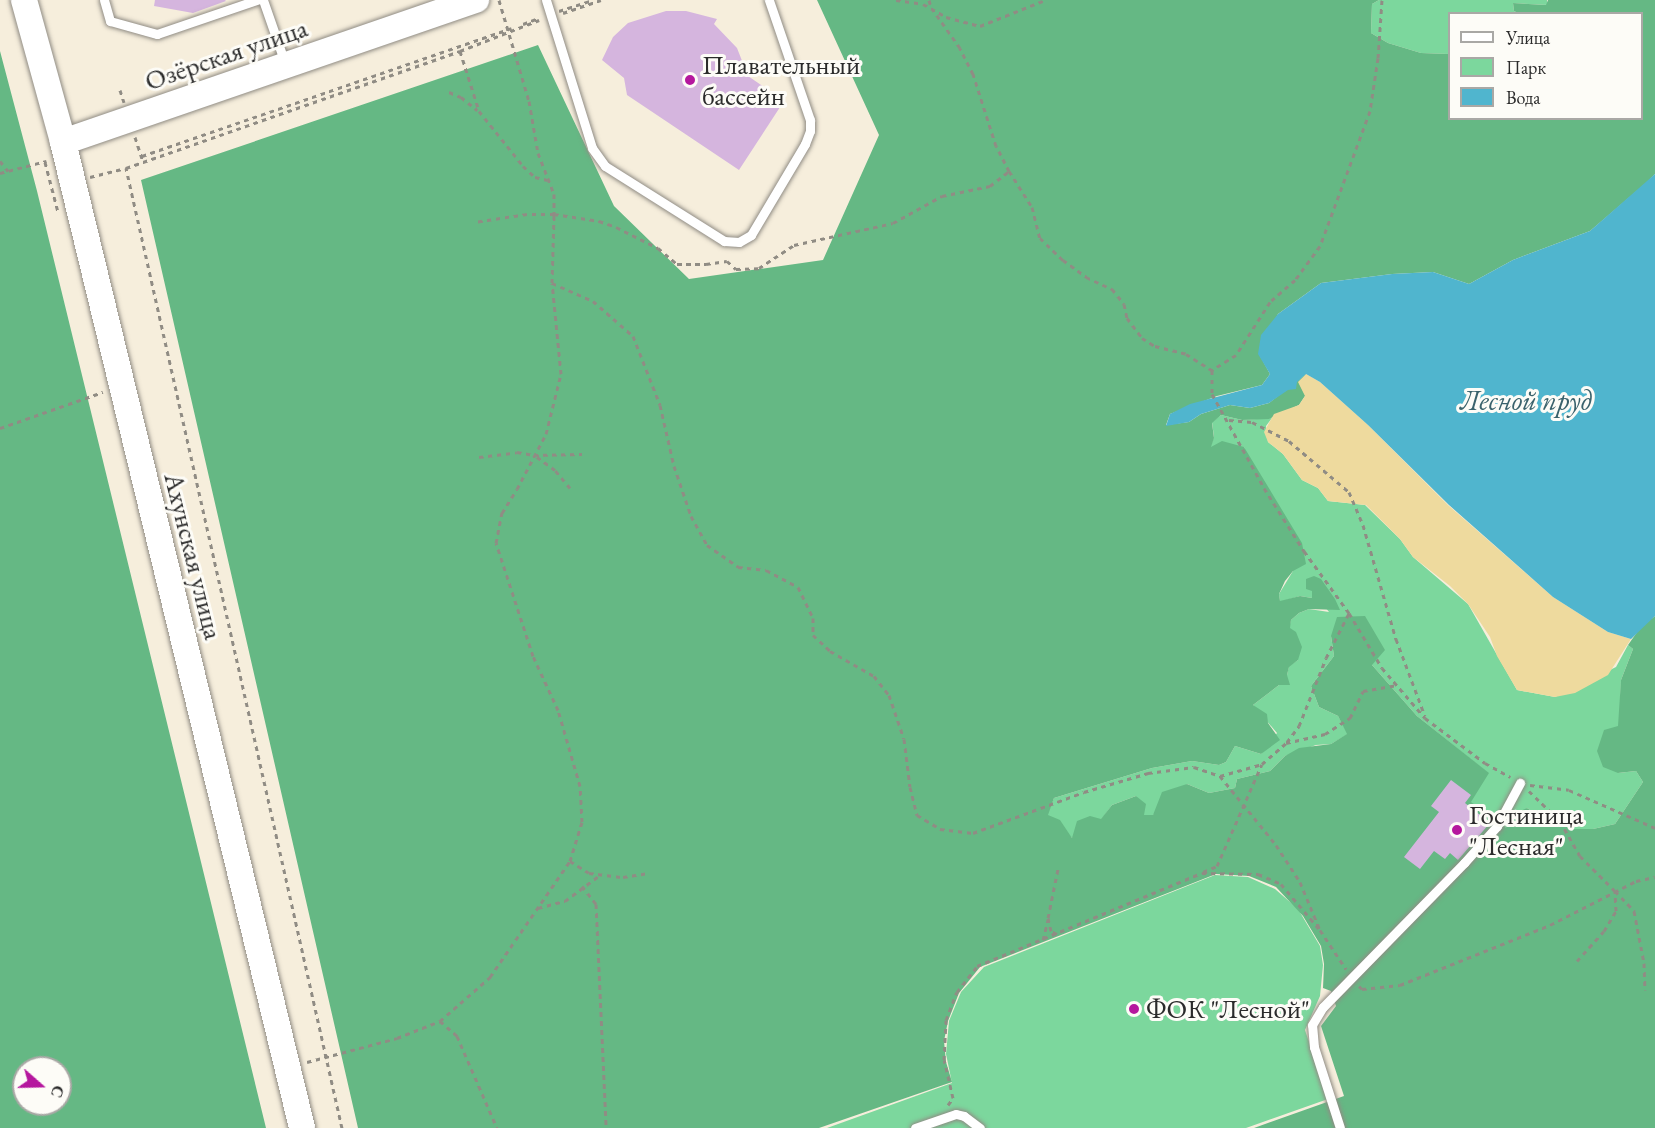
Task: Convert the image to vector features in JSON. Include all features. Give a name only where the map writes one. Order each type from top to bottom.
[{"type":"main road","name":"Ахунская улица","points":[[24,0],[63,142],[302,1128]]},
{"type":"main road","name":"Озёрская улица","points":[[63,142],[476,0]]},
{"type":"lane","points":[[104,0],[110,21],[157,34],[257,0]]},
{"type":"lane","points":[[263,0],[285,65]]},
{"type":"lane","points":[[546,0],[592,148],[605,166],[724,241],[739,242],[751,235],[805,144],[810,131],[810,120],[769,0]]},
{"type":"lane","points":[[1340,1128],[1314,1047],[1312,1025],[1323,1007],[1497,826],[1520,783]]},
{"type":"lane","points":[[915,1128],[956,1114],[964,1116],[980,1128]]},
{"type":"path","points":[[287,1067],[397,1038],[440,1021],[490,977],[570,861],[582,822],[580,786],[558,710],[533,656],[496,543],[502,513],[546,434],[561,375],[552,283],[554,194],[538,153],[535,125],[510,30],[499,0]]},
{"type":"path","points":[[342,1128],[324,1058],[126,168],[460,51],[592,0]]},
{"type":"path","points":[[142,156],[601,0]]},
{"type":"path","points":[[896,0],[924,4],[946,17],[980,26],[1045,0]]},
{"type":"path","points":[[929,0],[960,48],[973,74],[996,146],[1032,207],[1040,238],[1063,260],[1086,277],[1112,289],[1124,304],[1127,318],[1142,338],[1155,346],[1186,354],[1212,370]]},
{"type":"path","points":[[1212,370],[1236,355],[1270,302],[1295,280],[1320,246],[1370,111],[1378,58],[1382,0]]},
{"type":"path","points":[[460,51],[479,111]]},
{"type":"path","points":[[449,92],[461,97],[479,111],[523,166],[535,177],[549,181]]},
{"type":"path","points":[[0,173],[45,162],[63,142]]},
{"type":"path","points":[[0,161],[8,171]]},
{"type":"path","points":[[475,222],[527,214],[554,214],[599,221],[658,248],[677,264],[727,261],[736,269],[759,268],[794,245],[893,224],[942,196],[990,186],[1009,171]]},
{"type":"path","points":[[552,283],[593,301],[633,336],[660,405],[674,466],[691,516],[707,545],[738,567],[766,570],[798,587],[813,618],[813,635],[830,651],[874,676],[889,695],[904,739],[910,787],[917,815],[940,829],[973,833],[1084,792],[1148,773],[1194,767],[1220,776],[1276,845],[1300,882],[1320,930]]},
{"type":"path","points":[[1212,370],[1212,394],[1229,420],[1264,488],[1304,551],[1349,613],[1382,668],[1425,718],[1485,763],[1520,783],[1560,821],[1580,856],[1634,911],[1644,963],[1644,990]]},
{"type":"path","points":[[0,428],[102,391],[105,403]]},
{"type":"path","points":[[1229,420],[1252,422],[1289,441],[1348,492],[1363,525],[1396,639],[1425,718]]},
{"type":"path","points":[[479,457],[517,452],[534,455],[582,454]]},
{"type":"path","points":[[534,455],[555,470],[570,488]]},
{"type":"path","points":[[947,1106],[952,1098],[943,1041],[946,1020],[957,992],[977,966],[1217,866],[1242,804],[1262,764],[1286,743],[1299,726],[1326,658],[1349,613]]},
{"type":"path","points":[[1286,743],[1325,734],[1350,718],[1363,691],[1397,685]]},
{"type":"path","points":[[1220,776],[1262,764]]},
{"type":"path","points":[[1520,783],[1569,790],[1655,828]]},
{"type":"path","points":[[570,861],[589,873],[623,877],[649,873]]},
{"type":"path","points":[[1043,940],[1058,868]]},
{"type":"path","points":[[1202,873],[1258,874],[1281,884],[1320,930],[1362,989],[1400,985],[1550,925],[1636,881],[1655,876]]},
{"type":"path","points":[[537,908],[565,901],[582,886],[601,874]]},
{"type":"path","points":[[582,886],[596,904],[606,1128]]},
{"type":"path","points":[[1577,961],[1604,931],[1616,911],[1615,891]]},
{"type":"path","points":[[1048,918],[1052,931],[1057,934]]},
{"type":"path","points":[[440,1021],[457,1036],[497,1128]]},
{"type":"green space","points":[[817,0],[1379,0],[1372,4],[1371,33],[1388,43],[1421,53],[1448,54],[1448,120],[1643,120],[1643,12],[1516,12],[1513,3],[1546,5],[1548,0],[1655,0],[1655,174],[1590,231],[1513,260],[1469,284],[1433,272],[1392,274],[1321,283],[1278,314],[1259,354],[1270,374],[1262,385],[1217,396],[1170,414],[1166,425],[1189,422],[1201,414],[1230,405],[1250,408],[1269,403],[1306,374],[1305,396],[1299,405],[1269,419],[1242,420],[1221,415],[1212,423],[1214,438],[1211,447],[1222,441],[1244,447],[1302,543],[1306,564],[1293,571],[1285,581],[1279,594],[1280,601],[1300,596],[1312,598],[1312,591],[1306,589],[1306,579],[1314,576],[1321,579],[1340,610],[1309,609],[1299,613],[1291,620],[1290,628],[1296,632],[1302,647],[1298,660],[1289,667],[1287,675],[1290,685],[1279,685],[1253,705],[1267,714],[1268,723],[1280,740],[1261,754],[1235,746],[1226,762],[1219,765],[1192,761],[1152,768],[1054,798],[1048,815],[1060,820],[1072,838],[1077,821],[1090,816],[1101,819],[1112,805],[1136,796],[1146,804],[1144,815],[1153,815],[1162,792],[1187,784],[1209,793],[1235,788],[1237,779],[1270,771],[1285,756],[1299,748],[1331,744],[1347,734],[1338,716],[1319,707],[1311,686],[1334,656],[1331,636],[1337,617],[1365,616],[1385,650],[1372,665],[1417,716],[1489,773],[1471,802],[1506,828],[1512,815],[1527,808],[1543,818],[1573,829],[1593,829],[1615,824],[1643,782],[1636,771],[1618,773],[1603,767],[1597,751],[1604,730],[1618,726],[1621,680],[1633,649],[1628,645],[1640,628],[1655,616],[1655,1128],[1254,1128],[1344,1096],[1321,1026],[1336,1006],[1331,991],[1323,988],[1324,964],[1321,946],[1303,916],[1276,887],[1249,876],[1216,874],[980,967],[959,993],[948,1021],[944,1041],[946,1062],[952,1082],[819,1128],[358,1128],[141,180],[538,45],[614,206],[689,279],[823,260],[879,135]]},
{"type":"green space","points":[[1379,0],[1547,0],[1547,5],[1513,3],[1516,12],[1448,12],[1448,54],[1421,53],[1388,43],[1371,33],[1372,4]]},
{"type":"green space","points":[[0,51],[37,191],[266,1128],[0,1128]]},
{"type":"green space","points":[[1221,415],[1242,420],[1272,418],[1266,426],[1268,442],[1283,454],[1302,480],[1318,488],[1328,501],[1365,505],[1400,539],[1413,557],[1468,604],[1517,690],[1555,697],[1616,667],[1628,645],[1633,649],[1621,680],[1618,773],[1636,771],[1643,782],[1615,824],[1593,829],[1573,829],[1543,818],[1527,808],[1506,829],[1470,802],[1488,773],[1417,716],[1372,665],[1331,636],[1334,656],[1311,686],[1319,707],[1338,716],[1348,734],[1331,744],[1316,745],[1285,756],[1270,771],[1237,779],[1235,788],[1209,793],[1187,784],[1153,815],[1143,815],[1136,796],[1112,805],[1101,820],[1072,838],[1047,815],[1054,798],[1152,768],[1192,761],[1219,765],[1226,762],[1235,746],[1261,754],[1277,733],[1253,705],[1279,685],[1287,675],[1289,666],[1298,660],[1289,628],[1291,620],[1299,613],[1309,609],[1329,612],[1312,591],[1312,598],[1300,596],[1280,602],[1279,594],[1293,571],[1244,447],[1210,448],[1214,437],[1212,422]]},
{"type":"green space","name":"ФОК \"Лесной\"","points":[[1215,875],[1248,877],[1275,889],[1298,909],[1320,946],[1323,965],[1320,996],[1305,1030],[1328,1099],[1246,1128],[827,1128],[952,1083],[946,1054],[949,1021],[961,992],[984,967]]},
{"type":"sand","points":[[1306,374],[1320,382],[1368,425],[1448,505],[1553,597],[1608,632],[1631,639],[1608,675],[1575,693],[1555,697],[1517,690],[1497,656],[1490,637],[1468,604],[1450,586],[1413,557],[1400,539],[1366,505],[1328,501],[1318,488],[1302,480],[1283,454],[1268,442],[1264,432],[1274,414],[1299,405],[1305,396],[1298,382]]},
{"type":"water","name":"Лесной пруд","points":[[1655,174],[1655,616],[1631,639],[1608,632],[1553,597],[1449,505],[1368,425],[1320,382],[1306,374],[1297,382],[1296,389],[1288,390],[1269,403],[1250,408],[1230,405],[1201,414],[1189,422],[1166,426],[1170,414],[1190,404],[1262,385],[1270,374],[1258,354],[1261,335],[1278,314],[1321,283],[1392,274],[1433,272],[1469,284],[1513,260],[1590,231]]},
{"type":"building","points":[[155,0],[226,1],[193,13],[154,6]]},
{"type":"building","points":[[666,11],[686,11],[717,19],[714,24],[737,48],[748,76],[784,101],[739,170],[627,95],[624,78],[602,60],[613,37],[628,23]]},
{"type":"building","points":[[1451,780],[1471,795],[1465,803],[1490,823],[1458,860],[1450,853],[1445,859],[1434,851],[1420,869],[1404,857],[1439,812],[1431,806]]},
{"type":"place","name":"Плавательный бассейн","points":[[690,80]]},
{"type":"place","name":"Гостиница \"Лесная\"","points":[[1457,830]]},
{"type":"place","name":"ФОК \"Лесной\"","points":[[1134,1009]]}]
